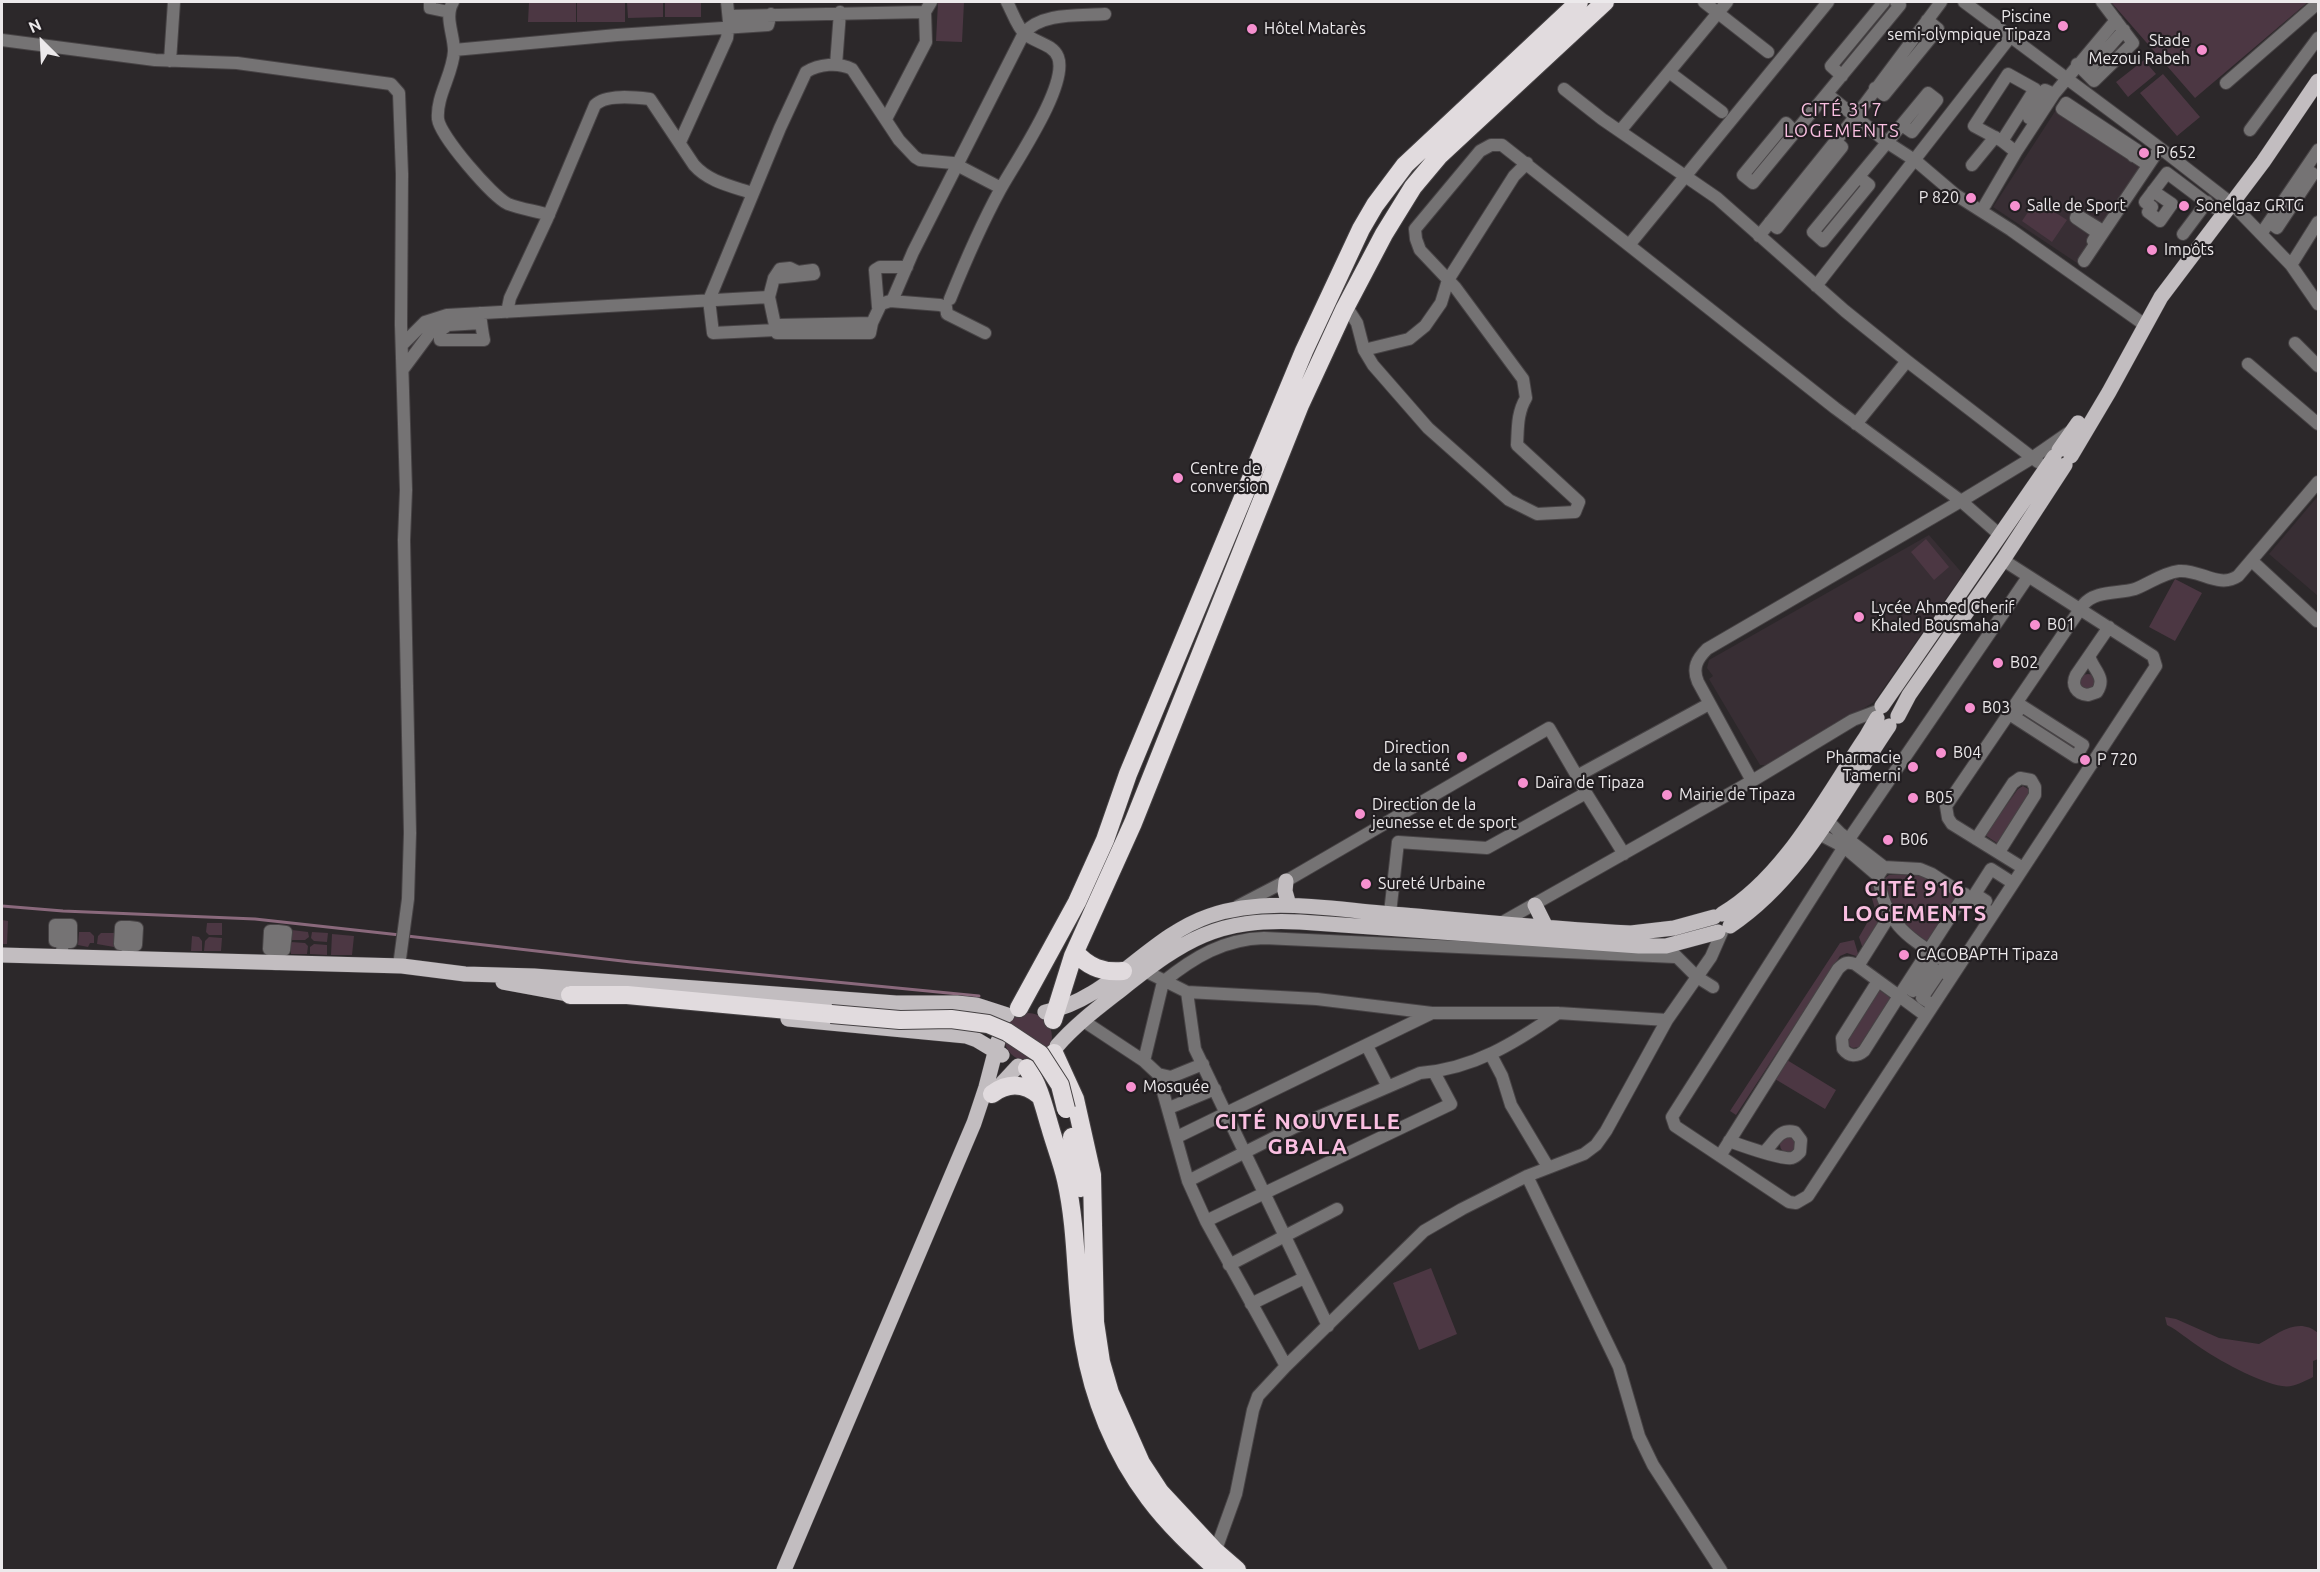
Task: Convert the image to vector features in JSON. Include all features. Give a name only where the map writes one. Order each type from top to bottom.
[{"type":"highway","points":[[1013,1012],[1072,911],[1105,840],[1128,774],[1304,351],[1361,229],[1375,205],[1405,165],[1579,2]]},
{"type":"highway","points":[[1051,1014],[1075,952],[1133,823],[1300,405],[1346,306],[1398,209],[1439,156],[1605,2]]},
{"type":"highway","points":[[1075,952],[1096,968],[1114,972],[1123,971]]},
{"type":"highway","points":[[631,985],[722,1003]]},
{"type":"highway","points":[[570,995],[616,994],[900,1020],[951,1019],[988,1024],[1007,1032],[1040,1054],[1060,1085],[1093,1253]]},
{"type":"highway","points":[[1056,1049],[1075,1099],[1092,1175],[1095,1322],[1101,1362],[1110,1393],[1141,1463],[1160,1491],[1214,1550],[1237,1570]]},
{"type":"highway","points":[[1023,1067],[1033,1076],[1066,1181],[1083,1340],[1096,1396],[1118,1448],[1149,1498],[1184,1539],[1218,1570]]},
{"type":"highway","points":[[992,1094],[1005,1086],[1012,1085],[1027,1087],[1040,1096]]},
{"type":"highway","points":[[1076,1260],[1080,1225],[1080,1188]]},
{"type":"main road","points":[[974,1124],[992,1094],[1023,1067],[1040,1065],[1082,1020],[1145,971],[1179,947],[1202,935],[1233,925],[1268,920],[1639,946],[1671,951],[1751,911],[1776,888],[1819,834],[1885,716],[2000,535],[2112,387],[2127,356],[2167,289],[2263,162],[2319,81]]},
{"type":"main road","points":[[465,974],[534,976],[880,1002],[966,1004],[1013,1012],[1035,1008],[1051,1014],[1084,997],[1177,931],[1209,916],[1230,910],[1289,905],[1608,932],[1655,931],[1721,924],[1779,864],[1854,755],[1885,716],[1909,695],[2003,560],[2075,428],[2111,374],[2127,356]]},
{"type":"main road","points":[[1286,881],[1286,896],[1289,905]]},
{"type":"main road","points":[[1535,905],[1546,927]]},
{"type":"main road","points":[[2,955],[62,949],[277,957],[399,966],[465,974],[570,995],[966,1036],[999,1049],[1023,1067]]},
{"type":"main road","points":[[784,1570],[974,1124],[999,1049],[998,1029],[1013,1012]]},
{"type":"main road","points":[[1051,1014],[1058,1033],[1056,1049]]},
{"type":"street","points":[[170,61],[174,2]]},
{"type":"street","points":[[430,2],[430,8],[451,7],[454,50],[438,122],[449,140],[489,189],[508,203],[549,215]]},
{"type":"street","points":[[680,142],[727,38],[729,22],[727,2]]},
{"type":"street","points":[[985,333],[948,314],[944,302],[1001,188],[1022,156],[1043,115],[1058,73],[1059,63],[1057,54],[1050,47],[1024,33],[1007,2]]},
{"type":"street","points":[[1704,2],[1768,52]]},
{"type":"street","points":[[1620,130],[1727,2]]},
{"type":"street","points":[[1629,245],[1828,2]]},
{"type":"street","points":[[1842,75],[1831,66],[1884,2]]},
{"type":"street","points":[[1796,132],[1786,123],[1743,175],[1753,183],[1796,132],[1900,5],[1896,2]]},
{"type":"street","points":[[1760,236],[1856,117],[1875,88],[1941,2]]},
{"type":"street","points":[[1964,2],[2160,148],[2261,234],[2291,265],[2319,304]]},
{"type":"street","points":[[1972,165],[2006,144],[2054,94],[2066,78],[2081,69],[2120,25],[2102,2]]},
{"type":"street","points":[[2226,83],[2319,3]]},
{"type":"street","points":[[454,50],[729,22],[768,25],[771,14],[928,7],[926,42],[886,119]]},
{"type":"street","points":[[836,65],[840,12]]},
{"type":"street","points":[[892,301],[956,165],[1024,33],[1028,28],[1043,20],[1104,14]]},
{"type":"street","points":[[1816,286],[2012,36]]},
{"type":"street","points":[[2250,130],[2319,38]]},
{"type":"street","points":[[2,40],[170,61],[237,63],[379,81],[391,84],[399,93],[410,833],[408,900],[399,966]]},
{"type":"street","points":[[775,327],[713,333],[709,300],[752,193],[803,77],[812,69],[836,65],[848,67],[857,74],[899,140],[915,157],[920,160],[956,165],[1001,188]]},
{"type":"street","points":[[1669,72],[1722,112]]},
{"type":"street","points":[[1984,205],[2006,144],[2035,89],[2008,74],[1974,126],[2006,144]]},
{"type":"street","points":[[1564,88],[1602,119],[1717,198],[1816,286],[1907,361],[2032,458],[2059,459]]},
{"type":"street","points":[[1827,94],[1888,143],[1916,161],[1956,195],[2011,230],[2145,325]]},
{"type":"street","points":[[507,312],[510,298],[549,215],[596,102],[608,99],[650,99],[694,165],[703,174],[713,180],[752,193]]},
{"type":"street","points":[[2115,116],[2103,132],[2148,165]]},
{"type":"street","points":[[1859,177],[1869,185],[1823,241],[1813,232],[1902,125]]},
{"type":"street","points":[[1346,306],[1357,323],[1364,350],[1373,365],[1428,428],[1509,500],[1537,514],[1575,512],[1579,502],[1517,445],[1520,407],[1526,398],[1523,379],[1448,280],[1420,250],[1416,239],[1415,229],[1480,151],[1491,145],[1502,145],[1856,424],[1960,501],[2000,535]]},
{"type":"street","points":[[2103,231],[2160,148]]},
{"type":"street","points":[[2261,234],[2269,222],[2277,228],[2313,174],[2306,169],[2319,150]]},
{"type":"street","points":[[1364,350],[1409,339],[1425,326],[1441,303],[1448,280],[1514,177],[1527,163]]},
{"type":"street","points":[[2153,191],[2167,173],[2207,202],[2228,208]]},
{"type":"street","points":[[2182,234],[2207,202]]},
{"type":"street","points":[[2291,265],[2319,222]]},
{"type":"street","points":[[2302,247],[2308,251],[2319,236]]},
{"type":"street","points":[[774,278],[769,297],[777,333],[870,333],[878,307],[874,273],[876,268],[907,267]]},
{"type":"street","points":[[435,333],[481,322],[507,312],[769,297]]},
{"type":"street","points":[[878,307],[885,301],[944,302]]},
{"type":"street","points":[[402,345],[425,322],[457,314],[481,322]]},
{"type":"street","points":[[404,368],[444,320],[457,314]]},
{"type":"street","points":[[2295,343],[2319,366]]},
{"type":"street","points":[[1856,424],[1907,361]]},
{"type":"street","points":[[2248,364],[2319,424]]},
{"type":"street","points":[[1752,781],[1709,704],[1695,672],[1699,656],[1707,649],[2032,458],[2075,428]]},
{"type":"street","points":[[2023,868],[1954,825],[1948,818],[1946,806],[2015,709],[2080,609],[2092,596],[2124,592],[2179,571],[2215,580],[2233,580],[2319,482]]},
{"type":"street","points":[[1954,973],[2156,666],[2153,656],[2003,560]]},
{"type":"street","points":[[2252,561],[2318,620]]},
{"type":"street","points":[[1930,1010],[1805,1198],[1796,1203],[1789,1202],[1675,1126],[1673,1114],[1846,843],[2028,577]]},
{"type":"street","points":[[2089,656],[2109,627]]},
{"type":"street","points":[[1577,776],[1709,704]]},
{"type":"street","points":[[2022,706],[2083,746],[2076,757],[2014,717],[2015,709],[2022,706]]},
{"type":"street","points":[[1501,923],[1752,781],[1853,720],[1885,716]]},
{"type":"street","points":[[1230,910],[1286,881],[1549,728],[1624,854]]},
{"type":"street","points":[[1954,825],[1951,830],[2001,860],[2001,854],[2035,795],[2036,787],[2031,780],[2020,778],[2013,783],[1976,839]]},
{"type":"street","points":[[1398,842],[1487,848],[1586,793]]},
{"type":"street","points":[[1827,820],[1846,843],[1881,871],[1923,870],[1995,911]]},
{"type":"street","points":[[1388,822],[1398,842],[1390,914]]},
{"type":"street","points":[[1819,834],[1846,843]]},
{"type":"street","points":[[1995,911],[1975,894],[1991,869],[2013,883]]},
{"type":"street","points":[[1881,871],[1880,890],[1890,915],[1899,929],[1927,954],[1954,973]]},
{"type":"street","points":[[1927,954],[1965,894]]},
{"type":"street","points":[[1858,966],[1890,915]]},
{"type":"street","points":[[1218,1544],[1236,1494],[1258,1396],[1424,1231],[1527,1176],[1584,1154],[1596,1145],[1667,1020],[1711,957],[1721,924]]},
{"type":"street","points":[[62,949],[55,941],[55,925],[63,925]]},
{"type":"street","points":[[128,952],[120,944],[121,927],[129,927]]},
{"type":"street","points":[[277,957],[268,949],[270,931],[278,931]]},
{"type":"street","points":[[1144,1061],[1163,982],[1205,953],[1228,943],[1249,939],[1671,951],[1697,977],[1713,987]]},
{"type":"street","points":[[1903,991],[1913,991],[1932,963],[1927,954]]},
{"type":"street","points":[[1719,1156],[1838,969],[1848,962],[1858,966],[1878,981],[1903,991],[1930,1010]]},
{"type":"street","points":[[1930,1010],[1922,998],[1941,970],[1954,973]]},
{"type":"street","points":[[1145,971],[1187,992],[1317,999],[1432,1013],[1558,1013],[1667,1020]]},
{"type":"street","points":[[1878,981],[1842,1038],[1841,1047],[1846,1053],[1854,1056],[1864,1051],[1903,991]]},
{"type":"street","points":[[1187,992],[1196,1049],[1328,1326]]},
{"type":"street","points":[[1177,1137],[1432,1013]]},
{"type":"street","points":[[1188,1181],[1295,1127],[1420,1073],[1434,1072],[1491,1055],[1517,1041],[1558,1013]]},
{"type":"street","points":[[1082,1020],[1144,1061],[1158,1074],[1188,1181],[1229,1265],[1286,1366]]},
{"type":"street","points":[[1367,1046],[1388,1087]]},
{"type":"street","points":[[1491,1055],[1502,1076],[1511,1106],[1548,1167]]},
{"type":"street","points":[[1158,1074],[1171,1077],[1203,1064]]},
{"type":"street","points":[[1206,1221],[1451,1104],[1434,1072]]},
{"type":"street","points":[[1169,1108],[1215,1089]]},
{"type":"street","points":[[1729,1141],[1764,1152]]},
{"type":"street","points":[[1527,1176],[1619,1367],[1639,1436],[1653,1465],[1721,1570]]},
{"type":"street","points":[[1229,1265],[1337,1209]]},
{"type":"street","points":[[1251,1304],[1304,1278]]},
{"type":"shaded area","points":[[529,2],[576,2],[576,22],[528,22]]},
{"type":"shaded area","points":[[577,2],[625,2],[625,22],[577,22]]},
{"type":"shaded area","points":[[627,2],[663,2],[663,17],[628,18]]},
{"type":"shaded area","points":[[665,2],[701,2],[701,17],[665,17]]},
{"type":"shaded area","points":[[938,2],[964,2],[962,42],[936,41]]},
{"type":"shaded area","name":"Stade Mezoui Rabeh","points":[[2111,2],[2308,2],[2195,98]]},
{"type":"shaded area","points":[[2144,60],[2156,74],[2128,97],[2116,82]]},
{"type":"shaded area","points":[[2163,74],[2200,117],[2177,136],[2140,93]]},
{"type":"shaded area","points":[[2056,110],[2150,172],[2086,269],[1993,207]]},
{"type":"shaded area","points":[[2036,200],[2067,220],[2052,242],[2022,221]]},
{"type":"shaded area","points":[[2318,496],[2318,596],[2269,554]]},
{"type":"shaded area","name":"Lycée Ahmed Cherif Khaled Bousmaha","points":[[1929,535],[1963,574],[1874,702],[1769,765],[1760,765],[1709,679],[1713,676],[1707,668],[1709,660]]},
{"type":"shaded area","points":[[1926,539],[1949,567],[1934,580],[1911,552]]},
{"type":"shaded area","points":[[2175,579],[2202,593],[2175,641],[2149,627]]},
{"type":"shaded area","points":[[2085,674],[2091,674],[2096,682],[2094,688],[2085,690],[2080,685],[2080,679]]},
{"type":"shaded area","points":[[2023,786],[2030,790],[2030,796],[1997,843],[1985,835],[2018,789]]},
{"type":"shaded area","points":[[1914,874],[1930,878],[1956,897],[1928,942],[1898,921],[1881,881],[1889,875]]},
{"type":"shaded area","points":[[1868,881],[1872,883],[1885,914],[1863,949],[1859,937],[1875,909],[1869,888],[1865,886]]},
{"type":"shaded area","points":[[2,920],[8,921],[7,944],[2,944]]},
{"type":"shaded area","points":[[207,923],[222,923],[222,935],[209,935],[206,932]]},
{"type":"shaded area","points":[[292,930],[308,932],[309,937],[305,940],[291,940]]},
{"type":"shaded area","points":[[79,932],[90,932],[94,936],[94,943],[90,943],[88,947],[78,945]]},
{"type":"shaded area","points":[[312,932],[328,933],[327,942],[314,941],[311,938]]},
{"type":"shaded area","points":[[101,933],[114,933],[114,947],[97,944]]},
{"type":"shaded area","points":[[332,934],[354,936],[352,955],[331,955]]},
{"type":"shaded area","points":[[192,936],[199,937],[202,941],[202,951],[191,951]]},
{"type":"shaded area","points":[[209,937],[222,938],[221,951],[204,951],[205,941]]},
{"type":"shaded area","points":[[1854,940],[1859,957],[1847,953],[1840,956],[1736,1115],[1730,1111],[1840,943]]},
{"type":"shaded area","points":[[291,942],[305,943],[308,946],[307,954],[291,954]]},
{"type":"shaded area","points":[[314,944],[327,945],[327,955],[310,954],[310,947]]},
{"type":"shaded area","points":[[1879,990],[1891,998],[1859,1047],[1853,1048],[1848,1045],[1848,1038]]},
{"type":"shaded area","points":[[1023,1013],[1033,1013],[1045,1020],[1052,1032],[1052,1042],[1045,1054],[1033,1061],[1023,1061],[1008,1050],[1004,1042],[1004,1032],[1015,1017]]},
{"type":"shaded area","points":[[1787,1060],[1836,1090],[1825,1109],[1775,1079]]},
{"type":"shaded area","points":[[1785,1137],[1791,1137],[1796,1145],[1794,1151],[1785,1153],[1780,1148],[1780,1142]]},
{"type":"shaded area","points":[[1431,1268],[1457,1334],[1419,1350],[1393,1283]]},
{"type":"shaded area","points":[[2165,1317],[2176,1319],[2219,1338],[2259,1344],[2288,1328],[2303,1326],[2311,1328],[2318,1333],[2318,1359],[2313,1361],[2313,1377],[2290,1386],[2262,1380],[2238,1370],[2206,1351],[2167,1325]]},
{"type":"waterway","points":[[2,906],[63,911],[255,919],[400,935]]},
{"type":"waterway","points":[[407,936],[631,962],[979,996]]},
{"type":"place","name":"Piscine semi-olympique Tipaza","points":[[2063,26]]},
{"type":"place","name":"Hôtel Matarès","points":[[1252,29]]},
{"type":"place","name":"Stade Mezoui Rabeh","points":[[2202,50]]},
{"type":"place","name":"P 652","points":[[2144,153]]},
{"type":"place","name":"P 820","points":[[1971,198]]},
{"type":"place","name":"Salle de Sport","points":[[2015,206]]},
{"type":"place","name":"Sonelgaz GRTG","points":[[2184,206]]},
{"type":"place","name":"Impôts","points":[[2152,250]]},
{"type":"place","name":"Centre de conversion","points":[[1178,478]]},
{"type":"place","name":"Lycée Ahmed Cherif Khaled Bousmaha","points":[[1859,617]]},
{"type":"place","name":"B01","points":[[2035,625]]},
{"type":"place","name":"B02","points":[[1998,663]]},
{"type":"place","name":"B03","points":[[1970,708]]},
{"type":"place","name":"B04","points":[[1941,753]]},
{"type":"place","name":"Direction de la santé","points":[[1462,757]]},
{"type":"place","name":"P 720","points":[[2085,760]]},
{"type":"place","name":"Pharmacie Tamerni","points":[[1913,767]]},
{"type":"place","name":"Daïra de Tipaza","points":[[1523,783]]},
{"type":"place","name":"Mairie de Tipaza","points":[[1667,795]]},
{"type":"place","name":"B05","points":[[1913,798]]},
{"type":"place","name":"Direction de la jeunesse et de sport","points":[[1360,814]]},
{"type":"place","name":"B06","points":[[1888,840]]},
{"type":"place","name":"Sureté Urbaine","points":[[1366,884]]},
{"type":"place","name":"CACOBAPTH Tipaza","points":[[1904,955]]},
{"type":"place","name":"Mosquée","points":[[1131,1087]]},
{"type":"district","name":"CITÉ 317 LOGEMENTS","points":[[1842,120]]},
{"type":"district","name":"CITÉ 916 LOGEMENTS","points":[[1915,902]]},
{"type":"district","name":"CITÉ NOUVELLE GBALA","points":[[1308,1134]]}]
